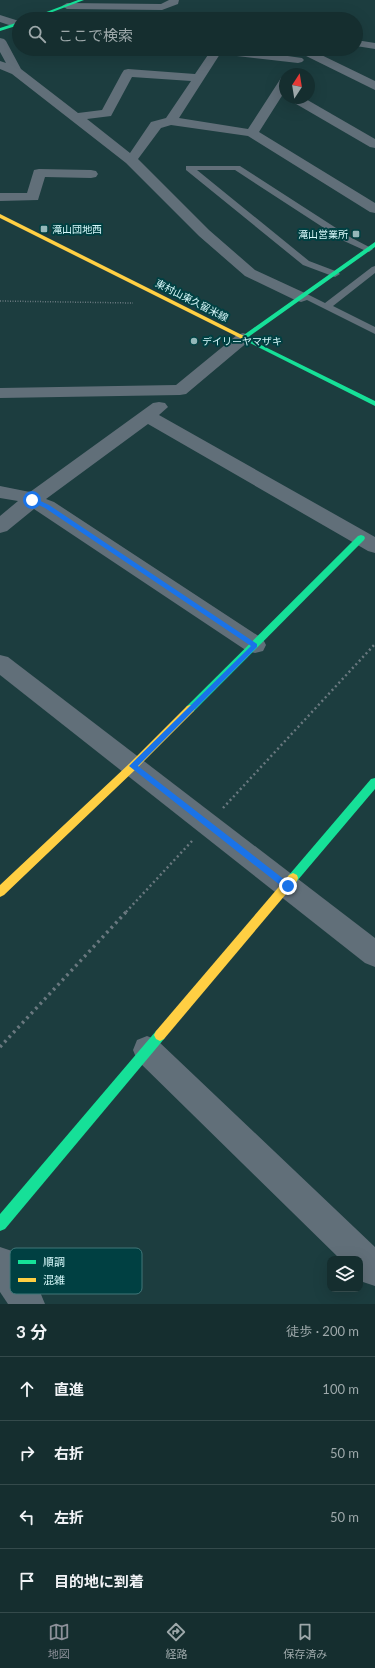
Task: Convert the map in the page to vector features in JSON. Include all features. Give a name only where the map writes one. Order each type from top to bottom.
[{"type":"street","points":[[50,12],[82,0]]},
{"type":"street","points":[[67,6],[162,7],[174,2],[174,0]]},
{"type":"street","points":[[0,18],[12,22]]},
{"type":"street","points":[[0,30],[12,26]]},
{"type":"street","points":[[0,42],[16,72]]},
{"type":"street","points":[[363,44],[375,46]]},
{"type":"street","points":[[171,121],[213,56]]},
{"type":"street","points":[[294,68],[301,56]]},
{"type":"street","points":[[310,56],[375,85]]},
{"type":"street","points":[[0,65],[16,72],[130,160],[204,233],[250,273],[302,297]]},
{"type":"street","points":[[76,117],[107,113],[128,73],[199,78]]},
{"type":"street","points":[[252,133],[279,94]]},
{"type":"street","points":[[305,104],[375,144]]},
{"type":"street","points":[[130,160],[156,125],[171,121],[252,133],[375,209]]},
{"type":"street","points":[[0,197],[33,197],[39,173],[91,174]]},
{"type":"street","name":"東村山東久留米線","points":[[0,216],[375,404]]},
{"type":"street","points":[[0,526],[32,500],[148,416],[243,338],[372,247]]},
{"type":"street","points":[[0,393],[180,390]]},
{"type":"street","points":[[0,892],[133,766],[255,645],[368,542],[148,416]]},
{"type":"street","points":[[0,492],[23,496],[47,507],[255,645]]},
{"type":"street","points":[[0,663],[375,954]]},
{"type":"street","points":[[0,1224],[146,1050],[288,886],[375,782]]},
{"type":"street","points":[[146,1050],[375,1270]]},
{"type":"street","points":[[0,1264],[10,1278]]},
{"type":"street","points":[[21,1294],[28,1304]]},
{"type":"lane","points":[[335,274],[306,263],[189,168],[237,168],[347,239],[372,247]]},
{"type":"lane","points":[[326,307],[375,269]]},
{"type":"lane","points":[[302,297],[375,331]]},
{"type":"path","points":[[0,301],[136,304]]},
{"type":"path","points":[[0,1047],[375,644]]},
{"type":"traffic: fast","points":[[49,12],[82,0]]},
{"type":"traffic: fast","points":[[0,30],[12,26]]},
{"type":"traffic: fast","points":[[243,338],[375,244]]},
{"type":"traffic: fast","points":[[248,340],[375,404]]},
{"type":"traffic: fast","points":[[190,709],[361,538]]},
{"type":"traffic: fast","points":[[293,878],[375,782]]},
{"type":"traffic: fast","points":[[0,1224],[160,1035]]},
{"type":"traffic: slow","points":[[0,216],[248,340]]},
{"type":"traffic: slow","points":[[0,892],[133,766],[190,709]]},
{"type":"traffic: slow","points":[[160,1035],[293,878]]},
{"type":"place","name":"滝山団地西","points":[[44,229]]},
{"type":"place","name":"滝山営業所","points":[[356,234]]},
{"type":"place","name":"デイリーヤマザキ","points":[[194,341]]},
{"type":"route","points":[[32,500],[47,507],[255,645],[133,766],[288,886]]}]
